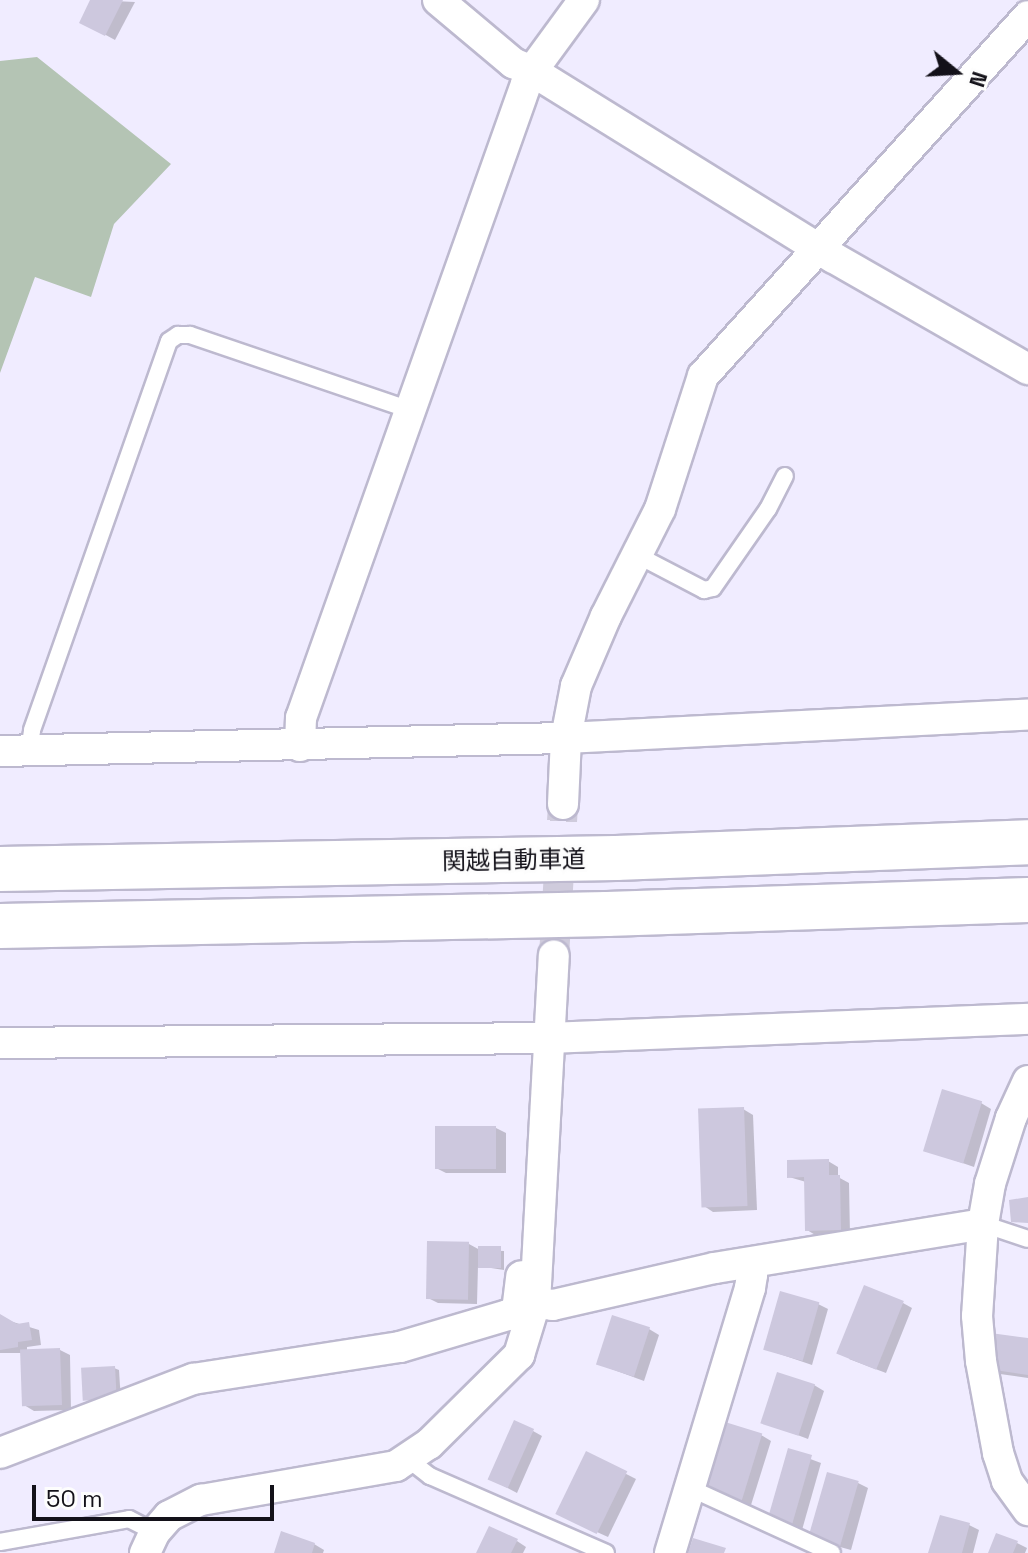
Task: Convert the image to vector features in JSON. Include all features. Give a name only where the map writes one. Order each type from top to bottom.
[{"type":"highway","name":"関越自動車道","points":[[0,869],[600,858],[1028,842]]},
{"type":"highway","points":[[0,926],[544,915],[1028,900]]},
{"type":"street","points":[[438,0],[513,63],[532,71],[817,248],[1028,369]]},
{"type":"street","points":[[300,746],[301,718],[532,71],[584,0]]},
{"type":"street","points":[[563,804],[566,738],[571,708],[586,661],[664,499],[703,376],[1028,16]]},
{"type":"street","points":[[14,751],[566,738],[1028,715]]},
{"type":"street","points":[[150,1542],[169,1516],[201,1500],[384,1469],[408,1459],[429,1444],[519,1355],[535,1303],[554,956]]},
{"type":"street","points":[[0,1043],[551,1038],[1028,1019]]},
{"type":"street","points":[[0,1453],[193,1379],[400,1347],[517,1311],[521,1293],[532,1062]]},
{"type":"street","points":[[1028,1081],[996,1160],[983,1224],[977,1316],[988,1407],[1007,1481],[1028,1510]]},
{"type":"street","points":[[535,1303],[553,1305],[748,1264],[983,1224]]},
{"type":"street","points":[[670,1553],[750,1288],[752,1275],[748,1264]]},
{"type":"lane","points":[[14,751],[32,730],[169,341],[178,335],[190,335],[410,410]]},
{"type":"lane","points":[[637,555],[704,590],[713,588],[768,509],[785,476]]},
{"type":"lane","points":[[983,1224],[1008,1229],[1028,1239]]},
{"type":"lane","points":[[408,1459],[430,1476],[606,1553]]},
{"type":"lane","points":[[690,1488],[832,1553]]},
{"type":"lane","points":[[0,1542],[129,1519],[150,1542]]},
{"type":"green space","points":[[37,57],[171,164],[114,224],[91,297],[35,277],[0,373],[0,61]]},
{"type":"building","points":[[90,0],[123,0],[105,36],[79,23]]},
{"type":"building","points":[[942,1089],[982,1101],[963,1163],[923,1151]]},
{"type":"building","points":[[744,1107],[747,1206],[701,1208],[698,1109]]},
{"type":"building","points":[[435,1126],[496,1126],[496,1169],[435,1169]]},
{"type":"building","points":[[829,1159],[829,1175],[840,1175],[841,1230],[805,1231],[804,1177],[787,1178],[787,1160]]},
{"type":"building","points":[[1028,1197],[1028,1223],[1011,1222],[1009,1200]]},
{"type":"building","points":[[427,1241],[469,1242],[468,1300],[426,1299]]},
{"type":"building","points":[[478,1246],[501,1246],[501,1268],[478,1268]]},
{"type":"building","points":[[864,1285],[904,1301],[876,1370],[836,1354]]},
{"type":"building","points":[[780,1291],[819,1302],[803,1361],[763,1350]]},
{"type":"building","points":[[0,1314],[17,1324],[29,1322],[32,1340],[18,1342],[18,1347],[0,1350]]},
{"type":"building","points":[[612,1315],[650,1327],[634,1377],[596,1364]]},
{"type":"building","points":[[983,1332],[1028,1338],[1028,1375],[988,1369]]},
{"type":"building","points":[[60,1348],[62,1405],[22,1406],[20,1349]]},
{"type":"building","points":[[115,1366],[117,1399],[83,1401],[81,1368]]},
{"type":"building","points":[[777,1372],[815,1384],[798,1436],[760,1423]]},
{"type":"building","points":[[514,1420],[534,1429],[508,1488],[488,1479]]},
{"type":"building","points":[[725,1422],[762,1433],[742,1501],[704,1490]]},
{"type":"building","points":[[788,1448],[812,1455],[792,1526],[768,1519]]},
{"type":"building","points":[[586,1451],[627,1471],[597,1534],[555,1514]]},
{"type":"building","points":[[827,1472],[859,1481],[840,1546],[808,1537]]},
{"type":"building","points":[[940,1515],[970,1523],[962,1553],[928,1553]]},
{"type":"building","points":[[489,1526],[518,1539],[511,1553],[476,1553]]},
{"type":"building","points":[[281,1531],[315,1543],[312,1553],[274,1553]]},
{"type":"building","points":[[996,1533],[1018,1541],[1013,1553],[988,1553]]},
{"type":"building","points":[[693,1538],[726,1548],[724,1553],[688,1553]]},
{"type":"tunnel","points":[[554,956],[563,804]]}]
